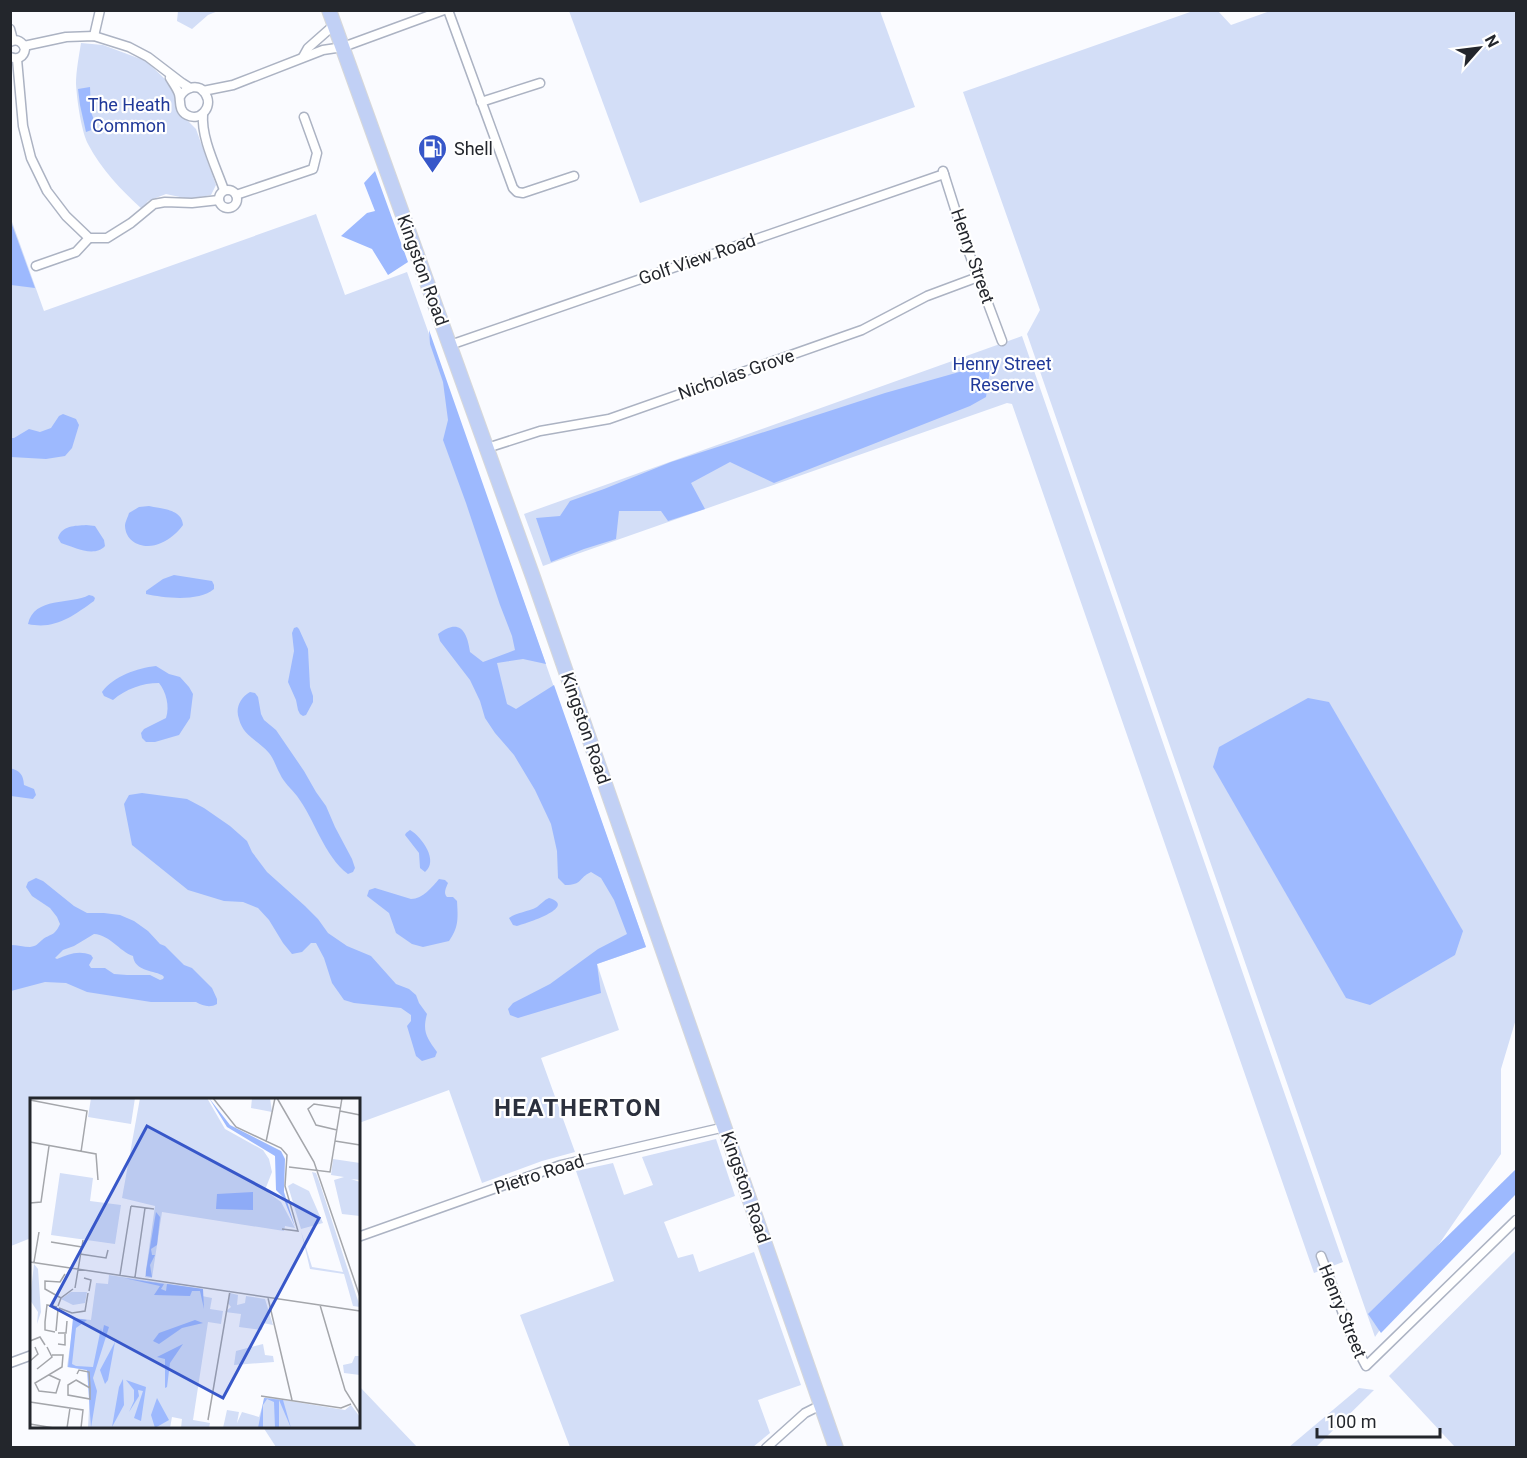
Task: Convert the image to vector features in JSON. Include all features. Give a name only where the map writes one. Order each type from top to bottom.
[{"type":"main road","name":"Kingston Road","points":[[329,10],[487,448],[836,1448]]},
{"type":"street","points":[[94,36],[99,10]]},
{"type":"street","points":[[203,91],[233,85],[303,57],[323,50],[342,47],[446,10],[511,185],[517,192],[526,193],[574,176]]},
{"type":"street","points":[[303,57],[308,48],[334,25]]},
{"type":"street","points":[[10,29],[12,41],[20,41],[25,49],[23,55],[14,58],[23,126],[31,158],[47,191],[66,216],[89,238]]},
{"type":"street","points":[[24,46],[66,37],[94,36],[129,47],[148,57],[182,83],[203,91],[209,102],[203,114],[204,135],[224,190]]},
{"type":"street","points":[[164,70],[180,97]]},
{"type":"street","points":[[481,102],[540,83]]},
{"type":"street","points":[[209,102],[233,85]]},
{"type":"street","points":[[190,87],[182,92],[180,97],[181,110],[193,117],[203,114]]},
{"type":"street","points":[[193,117],[204,135]]},
{"type":"street","points":[[237,195],[313,168],[317,153],[304,117]]},
{"type":"street","name":"Golf View Road","points":[[450,345],[944,173]]},
{"type":"street","name":"Henry Street","points":[[944,173],[978,277],[1002,341]]},
{"type":"street","points":[[224,190],[232,190],[237,195],[235,204],[229,208],[223,206],[219,200],[220,193],[224,190]]},
{"type":"street","points":[[36,266],[76,252],[89,238],[107,237],[131,223],[154,204],[219,200]]},
{"type":"street","name":"Nicholas Grove","points":[[487,448],[540,431],[609,419],[862,330],[927,296],[978,277]]},
{"type":"street","name":"Pietro Road","points":[[360,1236],[555,1167],[725,1127]]},
{"type":"street","name":"Henry Street","points":[[1321,1256],[1356,1348],[1366,1366],[1516,1220]]},
{"type":"street","points":[[10,1363],[30,1356]]},
{"type":"street","points":[[766,1448],[806,1413],[821,1405]]},
{"type":"green space","points":[[178,10],[218,11],[208,15],[192,29],[177,21]]},
{"type":"green space","points":[[569,11],[880,11],[915,107],[640,203]]},
{"type":"green space","points":[[1193,11],[1218,11],[1231,25],[1270,11],[1516,11],[1516,1019],[1501,1069],[1501,1154],[1375,1337],[1027,334],[1040,310],[963,92]]},
{"type":"green space","name":"The Heath Common","points":[[81,43],[103,45],[146,61],[166,80],[176,98],[177,110],[196,129],[216,185],[211,195],[189,199],[166,194],[148,201],[142,209],[112,179],[88,144],[81,123],[76,84]]},
{"type":"green space","points":[[316,214],[345,295],[407,272],[646,947],[597,964],[619,1030],[541,1058],[575,1152],[542,1161],[482,1183],[449,1090],[360,1123],[360,1098],[30,1098],[30,1238],[11,1246],[11,219],[44,311]]},
{"type":"green space","name":"Henry Street Reserve","points":[[1022,336],[1343,1262],[1314,1273],[1012,404],[1007,403],[543,566],[524,514]]},
{"type":"green space","points":[[716,1139],[735,1196],[664,1222],[678,1258],[693,1254],[699,1272],[754,1252],[801,1385],[758,1400],[770,1433],[753,1447],[570,1447],[520,1315],[614,1281],[576,1171],[613,1163],[624,1195],[653,1185],[642,1157]]},
{"type":"green space","points":[[1516,1250],[1516,1447],[1455,1447],[1389,1376]]},
{"type":"green space","points":[[360,1387],[417,1447],[276,1447],[264,1428],[360,1428]]},
{"type":"green space","points":[[1359,1388],[1374,1390],[1316,1447],[1289,1447]]},
{"type":"shaded area","points":[[90,87],[91,112],[97,128],[86,132],[78,89]]},
{"type":"shaded area","points":[[375,171],[408,262],[388,275],[372,249],[341,236],[367,213],[375,211],[364,183]]},
{"type":"shaded area","points":[[11,222],[35,288],[11,285]]},
{"type":"shaded area","points":[[429,330],[546,664],[523,659],[497,663],[507,704],[516,709],[554,685],[646,947],[597,964],[601,993],[518,1018],[510,1015],[508,1009],[513,1003],[550,984],[598,949],[627,934],[614,900],[601,878],[591,872],[578,882],[565,885],[558,878],[557,851],[551,824],[535,790],[514,755],[485,718],[470,680],[440,641],[438,634],[445,629],[457,627],[464,632],[470,652],[483,662],[515,650],[443,440],[448,420],[443,382],[430,344]]},
{"type":"shaded area","points":[[991,363],[986,397],[970,406],[774,483],[730,462],[691,483],[705,509],[668,521],[661,511],[619,511],[616,539],[551,562],[536,518],[560,516],[570,501],[671,462],[885,393]]},
{"type":"shaded area","points":[[63,414],[76,419],[79,425],[72,448],[65,456],[46,459],[11,457],[11,438],[29,429],[40,432],[51,428]]},
{"type":"shaded area","points":[[149,506],[175,513],[182,520],[183,525],[173,536],[164,541],[144,546],[129,538],[125,524],[129,513],[139,507]]},
{"type":"shaded area","points":[[95,526],[105,546],[95,551],[84,550],[61,543],[58,538],[66,528]]},
{"type":"shaded area","points":[[174,575],[212,581],[214,589],[200,596],[191,597],[171,598],[146,594],[146,591],[163,579]]},
{"type":"shaded area","points":[[89,595],[95,598],[94,601],[63,620],[47,625],[28,624],[32,615],[45,605]]},
{"type":"shaded area","points":[[297,627],[308,649],[310,687],[313,696],[313,702],[306,715],[303,716],[298,710],[288,682],[294,651],[292,633]]},
{"type":"shaded area","points":[[156,666],[169,674],[180,677],[189,687],[193,694],[190,718],[179,735],[155,742],[146,742],[141,733],[144,729],[166,718],[168,709],[167,699],[159,683],[134,687],[113,700],[104,696],[102,692],[113,681],[126,674]]},
{"type":"shaded area","points":[[250,692],[255,693],[258,697],[264,720],[276,730],[326,806],[352,859],[355,868],[353,872],[348,874],[332,858],[271,755],[241,725],[238,707],[243,697]]},
{"type":"shaded area","points":[[1308,698],[1329,702],[1463,931],[1455,955],[1370,1005],[1346,998],[1213,767],[1219,747]]},
{"type":"shaded area","points":[[10,768],[21,774],[24,785],[34,789],[36,795],[33,799],[11,796]]},
{"type":"shaded area","points":[[142,793],[187,799],[230,826],[247,841],[267,872],[318,919],[328,933],[347,946],[371,956],[396,984],[409,989],[416,995],[427,1014],[425,1030],[437,1052],[435,1057],[422,1061],[416,1056],[407,1026],[411,1021],[411,1015],[401,1008],[344,1000],[332,983],[324,958],[316,943],[311,943],[302,952],[292,954],[258,908],[243,902],[224,901],[188,890],[132,845],[124,804],[129,795]]},
{"type":"shaded area","points":[[410,830],[424,843],[430,856],[429,867],[425,872],[420,868],[419,853],[405,835]]},
{"type":"shaded area","points":[[36,878],[43,881],[74,906],[87,913],[120,915],[134,921],[184,965],[192,968],[212,988],[217,1004],[209,1006],[196,1002],[151,1002],[87,992],[66,983],[45,982],[11,991],[11,945],[34,946],[54,933],[60,924],[50,908],[32,896],[26,887],[28,882]],"holes":[[[94,934],[100,935],[133,956],[137,965],[162,975],[163,979],[160,980],[150,975],[114,974],[105,968],[91,968],[89,965],[93,958],[91,955],[82,953],[55,958],[63,950]]]},
{"type":"shaded area","points":[[439,879],[448,883],[445,892],[447,897],[453,897],[457,901],[457,922],[449,941],[423,947],[412,944],[396,933],[389,913],[367,896],[369,890],[375,888],[411,899],[427,892]]},
{"type":"shaded area","points":[[549,898],[557,902],[558,906],[554,910],[529,922],[513,925],[509,918],[537,907]]},
{"type":"shaded area","points":[[1516,1169],[1516,1194],[1381,1333],[1368,1314]]},
{"type":"place","name":"Shell","points":[[433,174]]},
{"type":"district","name":"HEATHERTON","points":[[578,1108]]}]
